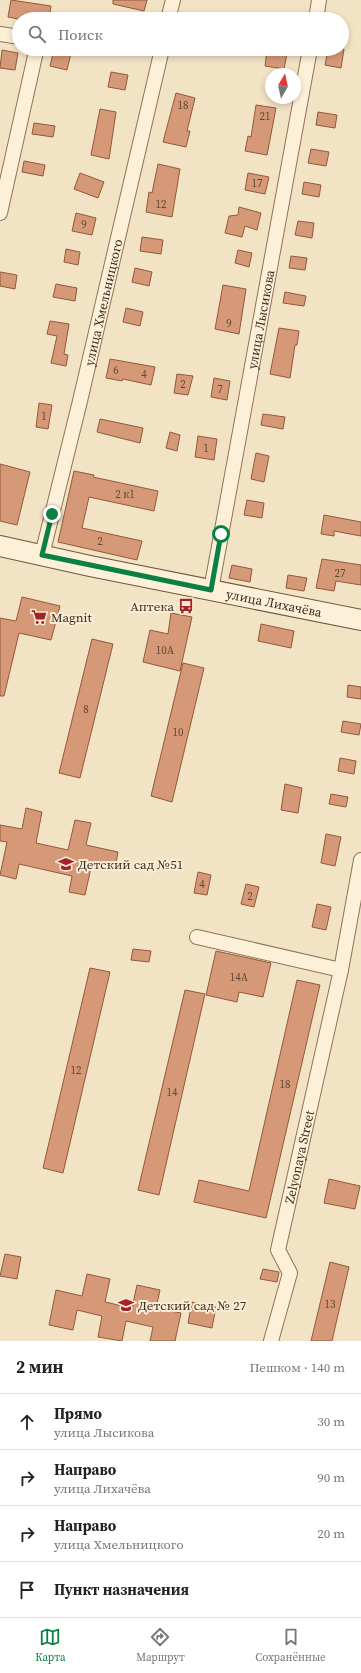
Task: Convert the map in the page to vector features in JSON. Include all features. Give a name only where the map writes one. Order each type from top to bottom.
[{"type":"main road","name":"улица Лихачёва","points":[[0,546],[361,620]]},
{"type":"street","points":[[170,12],[173,0]]},
{"type":"street","points":[[317,12],[319,0]]},
{"type":"street","points":[[0,34],[12,36]]},
{"type":"street","points":[[0,213],[3,181],[35,56]]},
{"type":"street","name":"улица Хмельницкого","points":[[42,555],[82,393],[160,56]]},
{"type":"street","name":"улица Лысикова","points":[[211,590],[309,56]]},
{"type":"street","name":"Zelyonaya Street","points":[[271,1341],[290,1273],[278,1250],[341,970],[361,860]]},
{"type":"street","points":[[198,937],[341,970]]},
{"type":"building","points":[[11,0],[51,6],[50,12],[12,12],[12,18],[8,17]]},
{"type":"building","points":[[113,0],[147,0],[144,11],[113,4]]},
{"type":"building","points":[[2,50],[12,52],[12,56],[17,56],[15,70],[0,68]]},
{"type":"building","points":[[52,56],[70,56],[67,70],[50,66]]},
{"type":"building","points":[[266,56],[287,56],[284,68],[265,66]]},
{"type":"building","points":[[327,56],[343,56],[341,68],[325,65]]},
{"type":"building","points":[[111,72],[128,75],[125,90],[108,87]]},
{"type":"building","points":[[176,93],[195,98],[187,131],[190,131],[186,147],[163,142]]},
{"type":"building","points":[[256,105],[276,108],[267,155],[245,151],[248,136],[251,137]]},
{"type":"building","points":[[100,109],[116,112],[109,159],[91,155]]},
{"type":"building","points":[[318,112],[337,115],[335,128],[316,125]]},
{"type":"building","points":[[34,123],[55,126],[53,137],[32,134]]},
{"type":"building","points":[[311,149],[329,152],[326,166],[308,163]]},
{"type":"building","points":[[24,161],[45,165],[43,176],[22,172]]},
{"type":"building","points":[[158,164],[180,169],[172,217],[146,212],[149,192],[152,193]]},
{"type":"building","points":[[80,173],[104,182],[98,198],[74,189]]},
{"type":"building","points":[[248,173],[269,177],[265,194],[245,190]]},
{"type":"building","points":[[304,182],[321,185],[319,197],[302,194]]},
{"type":"building","points":[[239,207],[261,213],[257,230],[245,226],[242,237],[225,233],[229,216],[238,215]]},
{"type":"building","points":[[76,213],[96,218],[92,235],[72,231]]},
{"type":"building","points":[[298,221],[314,223],[312,238],[295,235]]},
{"type":"building","points":[[142,237],[163,240],[161,254],[140,251]]},
{"type":"building","points":[[66,249],[80,252],[78,265],[64,262]]},
{"type":"building","points":[[238,250],[252,253],[249,267],[235,263]]},
{"type":"building","points":[[291,256],[307,258],[305,270],[289,268]]},
{"type":"building","points":[[135,268],[152,272],[149,286],[132,282]]},
{"type":"building","points":[[0,272],[17,275],[15,289],[0,286]]},
{"type":"building","points":[[56,284],[77,288],[75,301],[53,297]]},
{"type":"building","points":[[223,285],[246,289],[239,334],[215,329]]},
{"type":"building","points":[[285,292],[306,296],[304,306],[283,303]]},
{"type":"building","points":[[126,308],[143,312],[140,326],[123,322]]},
{"type":"building","points":[[50,321],[69,324],[64,354],[68,355],[66,366],[51,363],[57,336],[47,334]]},
{"type":"building","points":[[279,328],[299,331],[297,345],[295,345],[290,378],[270,374]]},
{"type":"building","points":[[110,359],[155,367],[151,385],[123,379],[122,381],[106,378]]},
{"type":"building","points":[[177,374],[193,376],[188,395],[174,393]]},
{"type":"building","points":[[214,378],[230,381],[227,400],[211,397]]},
{"type":"building","points":[[39,403],[52,405],[48,429],[36,427]]},
{"type":"building","points":[[263,414],[285,417],[283,429],[261,425]]},
{"type":"building","points":[[100,419],[143,428],[140,443],[97,432]]},
{"type":"building","points":[[170,432],[180,435],[177,451],[166,448]]},
{"type":"building","points":[[198,436],[217,439],[214,460],[195,457]]},
{"type":"building","points":[[256,453],[269,456],[264,482],[251,479]]},
{"type":"building","points":[[0,464],[30,472],[17,525],[0,521]]},
{"type":"building","points":[[74,471],[94,475],[93,477],[158,491],[154,511],[89,497],[82,528],[142,541],[137,560],[58,542]]},
{"type":"building","points":[[247,500],[264,503],[262,518],[244,515]]},
{"type":"building","points":[[324,515],[361,522],[361,536],[334,531],[334,536],[321,534]]},
{"type":"building","points":[[322,559],[361,565],[361,585],[336,581],[334,591],[316,588]]},
{"type":"building","points":[[232,565],[252,569],[250,582],[229,578]]},
{"type":"building","points":[[288,575],[307,578],[304,591],[286,588]]},
{"type":"building","points":[[22,597],[60,606],[51,640],[19,633],[4,696],[0,696],[0,618],[16,621]]},
{"type":"building","points":[[171,613],[192,617],[180,671],[143,662],[150,630],[168,634]]},
{"type":"building","points":[[261,624],[294,631],[291,648],[258,641]]},
{"type":"building","points":[[92,639],[113,644],[80,778],[59,773]]},
{"type":"building","points":[[183,663],[204,668],[172,802],[151,796]]},
{"type":"building","points":[[348,685],[361,687],[361,699],[347,697]]},
{"type":"building","points":[[343,721],[361,724],[359,735],[341,732]]},
{"type":"building","points":[[340,758],[356,761],[354,774],[338,771]]},
{"type":"building","points":[[285,784],[302,788],[298,813],[281,810]]},
{"type":"building","points":[[331,794],[348,797],[346,807],[329,804]]},
{"type":"building","points":[[26,808],[42,812],[36,843],[68,850],[75,820],[91,823],[86,845],[118,852],[115,868],[92,863],[85,895],[69,892],[72,876],[19,864],[16,879],[0,875],[7,842],[0,841],[0,825],[22,829]]},
{"type":"building","points":[[326,834],[341,837],[335,866],[321,863]]},
{"type":"building","points":[[198,872],[211,875],[207,895],[194,893]]},
{"type":"building","points":[[246,884],[259,887],[254,907],[241,904]]},
{"type":"building","points":[[317,904],[331,907],[326,930],[312,927]]},
{"type":"building","points":[[133,949],[151,951],[149,962],[131,960]]},
{"type":"building","points":[[216,951],[271,963],[263,997],[239,992],[237,1002],[206,995]]},
{"type":"building","points":[[90,968],[110,972],[63,1173],[43,1168]]},
{"type":"building","points":[[297,980],[320,985],[266,1218],[194,1202],[199,1180],[249,1191]]},
{"type":"building","points":[[185,990],[205,994],[159,1195],[138,1190]]},
{"type":"building","points":[[329,1179],[360,1186],[355,1209],[324,1203]]},
{"type":"building","points":[[5,1254],[21,1257],[17,1279],[0,1276]]},
{"type":"building","points":[[330,1262],[349,1267],[332,1341],[311,1341]]},
{"type":"building","points":[[263,1269],[279,1272],[277,1282],[260,1279]]},
{"type":"building","points":[[87,1274],[110,1279],[105,1302],[132,1308],[137,1285],[160,1290],[156,1308],[181,1313],[175,1341],[150,1341],[153,1327],[126,1321],[122,1341],[98,1337],[102,1316],[77,1310],[73,1330],[49,1325],[56,1290],[82,1296]]},
{"type":"building","points":[[192,1302],[216,1307],[212,1328],[188,1323]]},
{"type":"place","name":"Аптека","points":[[186,606]]},
{"type":"place","name":"Magnit","points":[[39,617]]},
{"type":"place","name":"Детский сад №51","points":[[66,864]]},
{"type":"place","name":"Детский сад № 27","points":[[126,1305]]},
{"type":"route","points":[[52,514],[42,555],[211,590],[221,534]]}]
